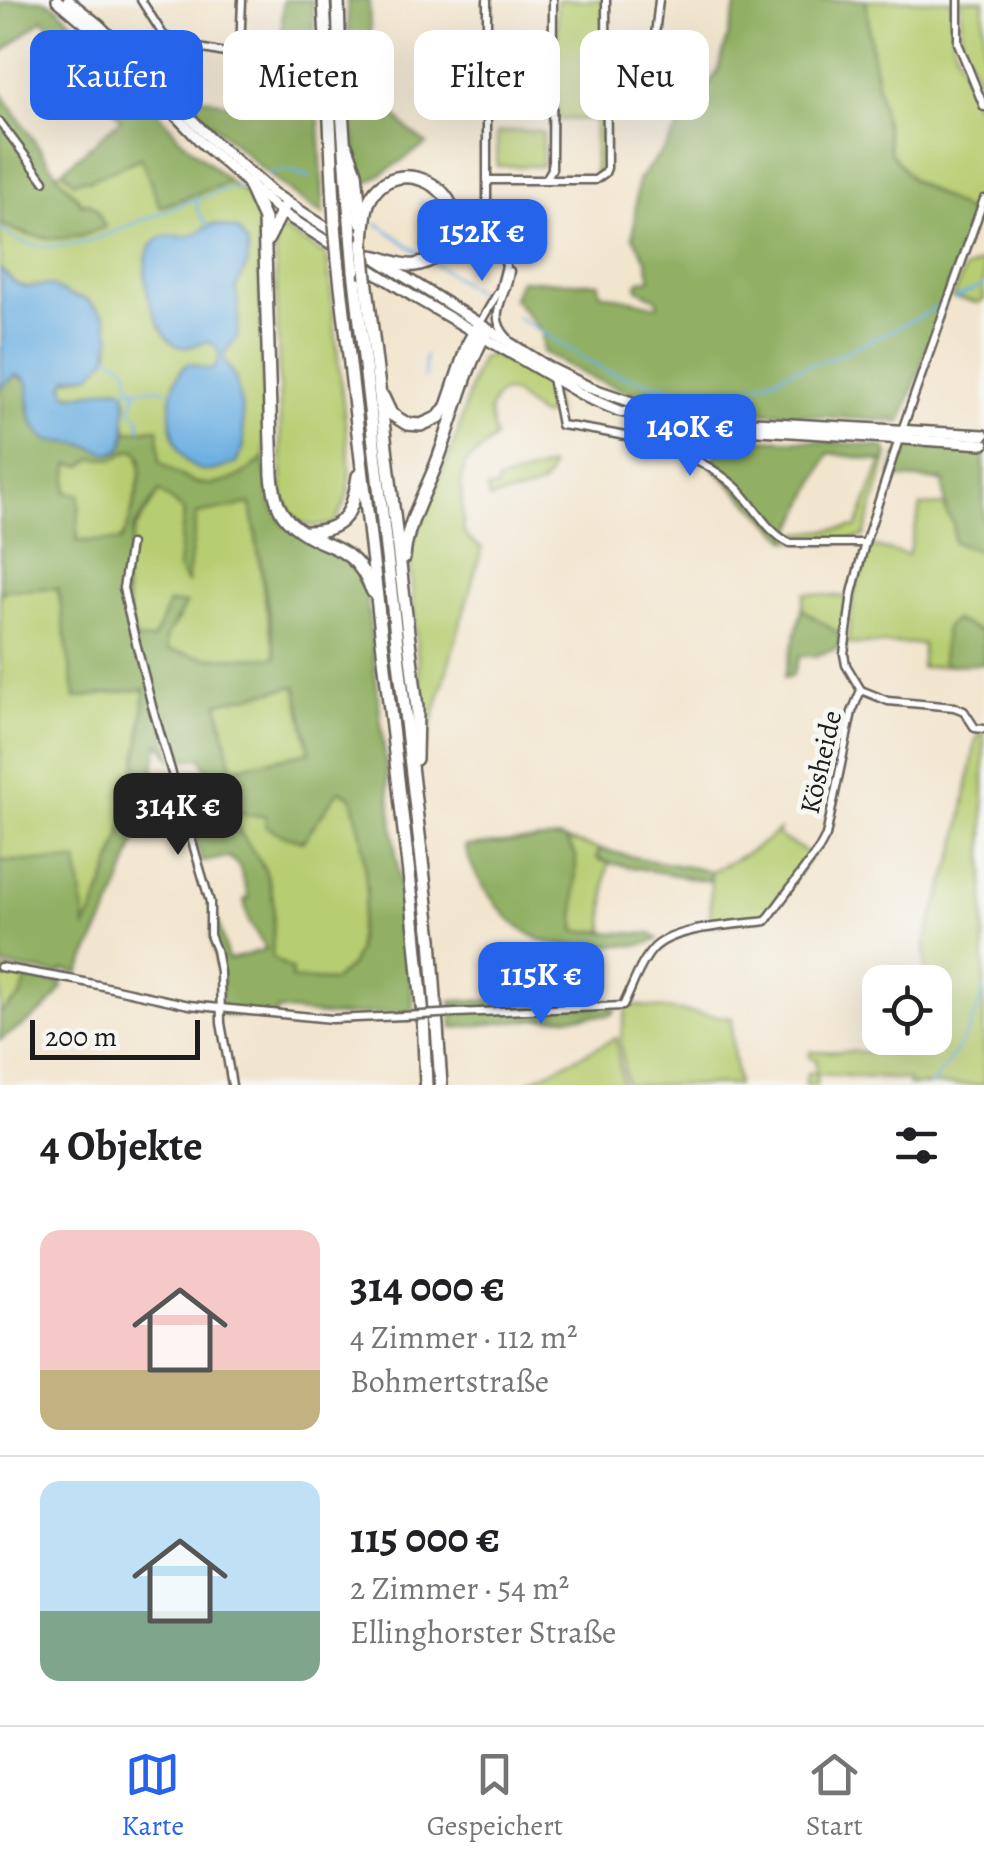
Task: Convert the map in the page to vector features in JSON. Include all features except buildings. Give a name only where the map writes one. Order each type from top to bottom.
[{"type":"highway","points":[[324,0],[330,169],[338,260],[419,970],[426,1085]]},
{"type":"highway","points":[[338,0],[350,234],[431,939],[441,1085]]},
{"type":"highway","points":[[343,139],[356,172],[417,708],[415,798]]},
{"type":"highway","points":[[363,242],[368,204],[390,181],[408,177],[426,180],[443,192],[450,204],[454,216],[452,234],[448,244],[433,258],[402,265],[371,256]]},
{"type":"highway","points":[[248,183],[264,219],[274,492],[289,522],[353,559],[377,600]]},
{"type":"highway","points":[[264,219],[281,208]]},
{"type":"highway","points":[[266,246],[281,208]]},
{"type":"highway","points":[[374,350],[387,408],[400,421],[421,425],[444,412],[481,331]]},
{"type":"highway","points":[[402,582],[410,528],[481,331]]},
{"type":"highway","points":[[304,532],[328,530],[345,519],[354,498],[360,458]]},
{"type":"main road","points":[[57,0],[95,32],[203,144],[281,208],[481,331],[591,388],[672,414],[702,419],[984,444]]},
{"type":"main road","points":[[68,0],[98,25],[281,208],[371,256],[588,398],[619,411],[694,426],[984,435]]},
{"type":"street","points":[[141,0],[164,36],[235,55],[240,51],[242,0]]},
{"type":"street","points":[[481,331],[505,277],[506,266],[489,217],[486,185],[487,0]]},
{"type":"street","points":[[545,180],[552,169],[552,0]]},
{"type":"street","points":[[486,185],[490,180],[595,180],[604,174],[606,0]]},
{"type":"street","points":[[656,30],[659,0]]},
{"type":"street","points":[[958,0],[958,43],[984,107]]},
{"type":"street","points":[[0,122],[44,181]]},
{"type":"street","name":"Kösheide","points":[[219,1007],[332,1018],[623,1006],[644,962],[663,940],[724,924],[766,920],[826,836],[852,712],[861,690],[844,654],[852,593],[901,435],[984,200]]},
{"type":"street","points":[[499,243],[510,269],[496,318],[500,329],[519,349]]},
{"type":"street","points":[[481,331],[498,308]]},
{"type":"street","points":[[552,378],[562,425],[654,442],[682,454],[738,489],[781,540],[790,544],[865,543]]},
{"type":"street","points":[[130,544],[123,588],[149,694],[210,902],[210,936],[220,972],[219,1007],[232,1085]]},
{"type":"street","points":[[861,690],[888,701],[954,707],[964,711],[976,728],[984,729]]},
{"type":"street","points":[[0,966],[189,1005],[219,1007]]},
{"type":"green space","points":[[45,0],[81,30],[52,30],[43,19],[0,54],[0,3]]},
{"type":"green space","points":[[283,0],[312,0],[314,30],[282,28]]},
{"type":"green space","points":[[347,0],[369,0],[370,30],[348,30]]},
{"type":"green space","points":[[557,0],[604,0],[604,30],[580,30],[580,120],[560,119]]},
{"type":"green space","points":[[738,0],[866,0],[890,152],[912,180],[975,216],[901,422],[664,405],[591,378],[543,352],[542,332],[513,298],[520,280],[599,283],[600,293],[658,306],[658,300],[637,285],[651,278],[646,259],[633,237],[638,180],[684,120],[709,120],[709,84],[718,71]]},
{"type":"green space","points":[[866,0],[952,0],[954,44],[984,128],[984,184],[975,216],[911,179],[890,152]]},
{"type":"green space","points":[[961,0],[984,0],[984,93],[961,41]]},
{"type":"green space","points":[[0,91],[59,177],[82,204],[88,202],[97,210],[105,227],[52,239],[0,224]]},
{"type":"green space","points":[[203,98],[223,103],[223,120],[319,120],[324,214],[277,182],[203,116]]},
{"type":"green space","points":[[394,112],[427,144],[363,186],[352,120],[394,120]]},
{"type":"green space","points":[[120,120],[165,120],[230,182],[160,207],[141,158],[90,180],[74,182],[63,170]]},
{"type":"green space","points":[[595,120],[603,120],[603,166],[595,176]]},
{"type":"green space","points":[[497,133],[543,133],[542,166],[497,166]]},
{"type":"green space","points":[[141,157],[161,207],[230,182],[247,196],[258,218],[265,457],[240,476],[220,483],[189,480],[160,462],[157,428],[127,432],[127,400],[121,388],[81,395],[66,393],[65,380],[86,376],[107,358],[107,320],[85,299],[50,285],[16,284],[0,269],[0,224],[27,235],[80,237],[104,227],[56,173],[63,170],[74,182],[90,180]]},
{"type":"green space","points":[[284,230],[327,256],[349,477],[339,515],[333,524],[322,526],[300,522],[282,494],[275,232]]},
{"type":"green space","points":[[984,260],[984,300],[978,303],[953,298],[964,270]]},
{"type":"green space","points":[[495,355],[549,386],[557,414],[540,416],[513,394],[504,392],[497,396],[489,411],[495,438],[465,464],[461,487],[464,533],[482,548],[425,747],[409,553],[456,438],[474,375],[481,359]]},
{"type":"green space","points":[[16,375],[26,382],[31,419],[47,440],[74,442],[110,453],[123,446],[127,432],[158,428],[160,462],[199,483],[230,480],[265,457],[270,498],[283,522],[342,556],[361,576],[367,599],[414,1011],[331,1016],[278,1010],[274,1017],[224,1015],[211,935],[218,921],[228,960],[266,949],[249,922],[244,900],[249,898],[239,866],[229,857],[202,862],[195,838],[226,828],[202,758],[186,760],[167,727],[164,729],[173,761],[159,742],[144,818],[117,894],[79,973],[64,970],[57,974],[1,965],[0,861],[77,861],[86,927],[110,870],[127,811],[139,751],[145,689],[75,698],[58,588],[5,590],[0,596],[0,388]],"holes":[[[129,450],[136,450],[141,457],[137,492],[124,536],[120,541],[77,541],[80,495],[66,492],[69,464],[83,466],[93,458],[114,459]],[[159,491],[184,511],[178,568],[187,583],[197,514],[251,504],[276,657],[210,658],[167,650],[166,637],[186,604],[169,603],[153,640],[135,639],[123,588],[134,528]],[[296,686],[310,752],[232,768],[218,703]],[[339,790],[352,797],[362,838],[367,894],[357,952],[350,966],[333,981],[291,979],[292,970],[272,957],[272,892],[232,809],[265,816],[266,826],[303,841]]]},
{"type":"green space","points":[[720,438],[818,441],[883,447],[888,453],[886,462],[829,453],[788,540],[712,467]]},
{"type":"green space","points":[[912,445],[984,451],[984,553],[954,542],[943,481],[891,477],[899,453]]},
{"type":"green space","points":[[133,449],[139,452],[141,471],[127,533],[120,541],[77,541],[80,495],[66,493],[69,464],[93,458],[114,459]]},
{"type":"green space","points":[[882,461],[886,462],[864,536],[826,542],[788,540],[792,534],[857,527]]},
{"type":"green space","points":[[550,466],[549,475],[537,487],[489,499],[487,489],[497,488],[497,482]]},
{"type":"green space","points":[[160,490],[184,511],[178,568],[187,582],[196,514],[251,503],[276,657],[210,658],[166,650],[166,637],[179,618],[169,603],[153,641],[135,639],[127,598],[127,559],[137,526]]},
{"type":"green space","points":[[945,505],[953,523],[954,542],[984,553],[984,633],[954,620],[942,661],[947,665],[921,668],[923,644],[847,644],[867,545],[908,555],[921,506]]},
{"type":"green space","points":[[58,588],[75,697],[145,688],[127,811],[85,929],[77,861],[0,861],[0,596],[4,590]]},
{"type":"green space","points":[[805,593],[847,597],[841,635],[802,609]]},
{"type":"green space","points":[[802,609],[841,635],[839,648],[815,656],[800,656],[792,676],[784,678]]},
{"type":"green space","points":[[954,620],[984,633],[984,664],[947,665],[942,661],[945,628]]},
{"type":"green space","points":[[296,686],[310,752],[232,769],[218,702]]},
{"type":"green space","points":[[984,733],[984,1085],[908,1085],[909,1080],[817,1074],[816,1085],[805,1085],[807,1073],[816,1073],[816,1059],[809,1058],[810,1051],[952,1055],[952,965],[925,965],[925,942],[957,846],[976,740]]},
{"type":"green space","points":[[339,790],[352,797],[362,838],[367,894],[357,952],[350,966],[333,981],[290,979],[292,970],[271,957],[274,913],[269,881],[236,825],[232,808],[247,815],[265,816]]},
{"type":"green space","points":[[779,830],[778,836],[812,855],[764,918],[710,926],[711,871]]},
{"type":"green space","points":[[566,840],[600,849],[599,860],[609,863],[604,931],[575,931],[576,856]]},
{"type":"green space","points":[[566,840],[576,855],[575,931],[651,934],[658,939],[636,945],[581,946],[557,945],[536,937],[497,905],[477,876],[465,846]]},
{"type":"green space","points":[[600,849],[711,871],[709,881],[609,863],[597,858]]},
{"type":"green space","points":[[1,969],[28,974],[21,997],[0,1013]]},
{"type":"green space","points":[[28,974],[63,984],[45,1009],[0,1040],[0,1013],[21,997]]},
{"type":"green space","points":[[609,1000],[610,1008],[616,1010],[610,1015],[453,1028],[451,1001]]},
{"type":"green space","points":[[627,1004],[732,1018],[737,1085],[626,1085],[620,1041]]},
{"type":"green space","points":[[616,1038],[622,1085],[524,1084]]},
{"type":"water","points":[[214,224],[238,230],[248,245],[247,266],[236,288],[237,337],[225,352],[224,360],[235,377],[244,447],[236,463],[205,471],[192,466],[175,440],[171,422],[173,387],[189,363],[213,369],[219,353],[212,343],[185,347],[173,343],[151,306],[145,272],[152,245],[162,237],[186,237]]},
{"type":"water","points":[[0,269],[16,284],[50,285],[85,299],[105,316],[111,337],[107,358],[92,374],[68,377],[64,385],[66,393],[72,396],[117,387],[124,390],[125,437],[120,450],[107,453],[87,445],[47,440],[32,420],[28,383],[23,377],[16,375],[0,388]]},
{"type":"waterway","points":[[269,173],[286,170],[310,177]]},
{"type":"waterway","points":[[196,199],[241,189]]},
{"type":"waterway","points":[[0,231],[32,245],[78,244],[195,199],[208,226]]},
{"type":"waterway","points":[[421,202],[423,219]]},
{"type":"waterway","points":[[377,223],[423,256]]},
{"type":"waterway","points":[[435,264],[481,295]]},
{"type":"waterway","points":[[956,298],[984,285]]},
{"type":"waterway","points":[[517,317],[605,371],[684,391],[742,391],[834,357],[940,305]]},
{"type":"waterway","points":[[108,355],[125,366],[130,385],[137,389],[131,410],[140,418],[140,429]]},
{"type":"waterway","points":[[424,378],[425,356]]},
{"type":"waterway","points":[[124,390],[172,391]]},
{"type":"waterway","points":[[931,1085],[963,1040],[984,990]]}]
